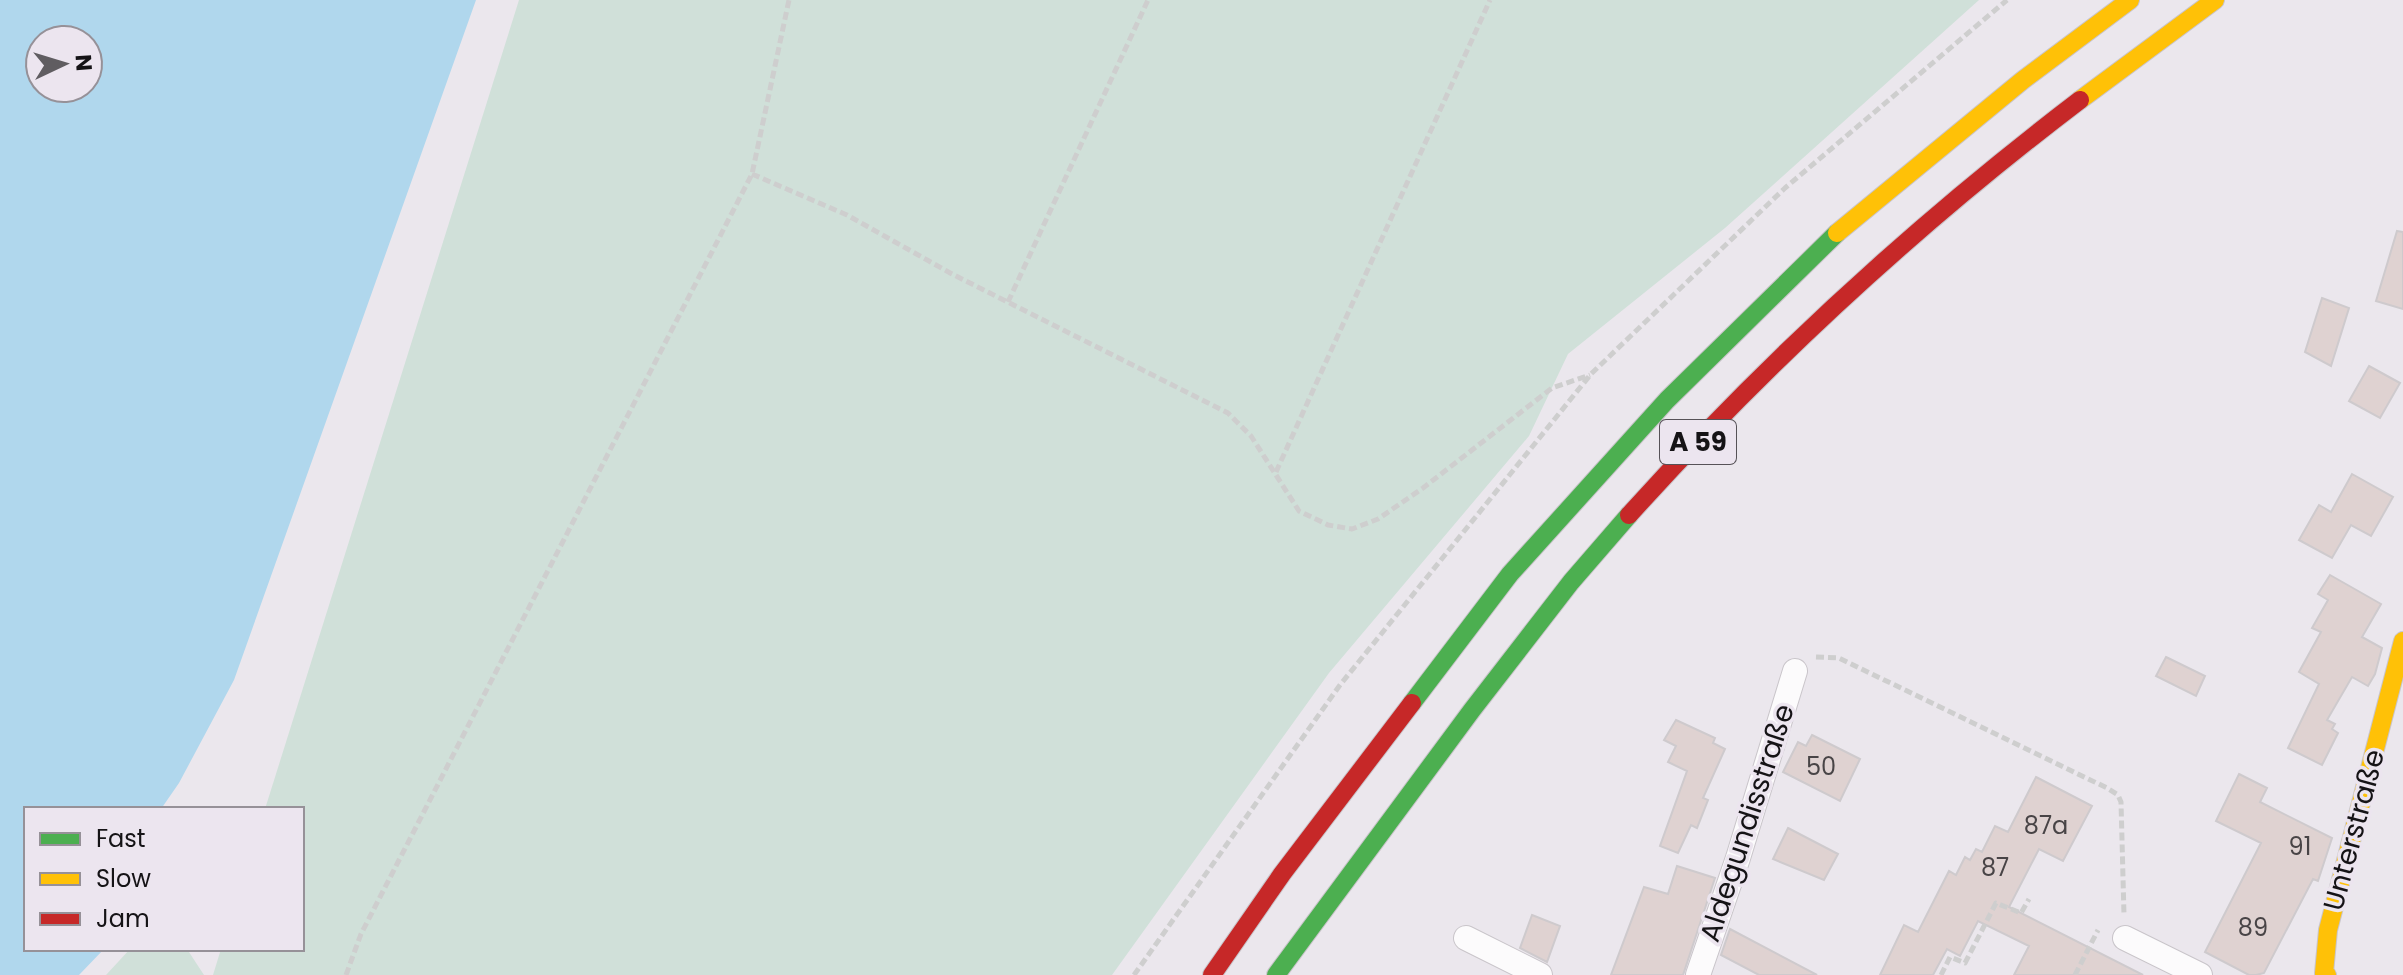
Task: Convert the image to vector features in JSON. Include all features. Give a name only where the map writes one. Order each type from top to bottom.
[{"type":"main road","name":"A 59","points":[[1212,975],[1300,850],[1510,574],[1667,400],[1852,218],[2023,80],[2130,0]]},
{"type":"main road","name":"A 59","points":[[1276,975],[1431,763],[1542,620],[1615,530],[1735,403],[1823,317],[1931,220],[2090,93],[2215,0]]},
{"type":"main road","name":"Unterstraße","points":[[2324,974],[2328,930],[2403,641]]},
{"type":"street","name":"Aldegundisstraße","points":[[1698,975],[1738,858],[1795,671]]},
{"type":"street","points":[[1466,938],[1540,975]]},
{"type":"street","points":[[2125,938],[2200,975]]},
{"type":"path","points":[[346,975],[361,934],[752,174],[789,0]]},
{"type":"path","points":[[1008,302],[1148,0]]},
{"type":"path","points":[[1276,473],[1490,0]]},
{"type":"path","points":[[1134,975],[1340,685],[1591,374],[1785,188],[2007,0]]},
{"type":"path","points":[[752,174],[847,215],[952,274],[1228,413],[1251,436],[1299,511],[1328,525],[1352,529],[1378,519],[1552,388],[1591,374]]},
{"type":"path","points":[[1795,671],[1816,657],[1839,658],[2118,795],[2121,802],[2125,938]]},
{"type":"path","points":[[1941,975],[1950,957],[1965,963],[1996,903],[2021,913],[2029,899]]},
{"type":"path","points":[[2075,975],[2098,929]]},
{"type":"shaded area","points":[[519,0],[1979,0],[1725,228],[1568,354],[1529,436],[1329,673],[1112,975],[213,975],[220,951],[304,951],[304,807],[266,807]]},
{"type":"shaded area","points":[[128,951],[188,951],[204,975],[106,975]]},
{"type":"water","points":[[0,0],[476,0],[234,680],[179,783],[162,807],[24,807],[24,951],[102,951],[79,975],[0,975]]},
{"type":"building","points":[[2397,231],[2403,232],[2403,309],[2376,301]]},
{"type":"building","points":[[2322,298],[2349,308],[2331,366],[2305,352]]},
{"type":"building","points":[[2369,366],[2400,383],[2380,418],[2349,401]]},
{"type":"building","points":[[2352,474],[2393,497],[2371,536],[2351,525],[2332,558],[2299,540],[2319,505],[2331,512]]},
{"type":"building","points":[[2330,575],[2381,604],[2362,637],[2382,648],[2375,674],[2368,686],[2352,677],[2327,720],[2335,724],[2332,729],[2338,733],[2322,765],[2288,748],[2319,684],[2299,672],[2321,632],[2312,628],[2328,600],[2318,594]]},
{"type":"building","points":[[2166,657],[2205,676],[2196,696],[2156,676]]},
{"type":"building","points":[[1676,720],[1715,738],[1713,743],[1725,749],[1703,798],[1708,800],[1697,828],[1691,825],[1678,853],[1660,846],[1687,771],[1668,762],[1676,746],[1664,740]]},
{"type":"building","points":[[1812,735],[1860,759],[1840,801],[1783,772],[1798,742],[1806,746]]},
{"type":"building","points":[[2239,774],[2267,788],[2260,802],[2332,838],[2318,881],[2313,879],[2264,973],[2256,975],[2249,975],[2205,952],[2261,843],[2216,821]]},
{"type":"building","points":[[2036,777],[2092,806],[2063,861],[2039,849],[2009,907],[2143,975],[2014,975],[2029,946],[1978,921],[1960,956],[1947,949],[1933,975],[1880,975],[1904,925],[1918,932],[1949,871],[1956,875],[1965,857],[1970,860],[1976,849],[1982,852],[1995,826],[2008,832]]},
{"type":"building","points":[[1788,828],[1838,854],[1824,880],[1773,859]]},
{"type":"building","points":[[1677,866],[1715,878],[1683,975],[1611,975],[1644,887],[1668,894]]},
{"type":"building","points":[[1532,915],[1560,926],[1547,962],[1520,948]]},
{"type":"building","points":[[1730,929],[1817,975],[1759,975],[1721,955]]},
{"type":"traffic: fast","points":[[1412,703],[1510,574],[1667,400],[1837,233]]},
{"type":"traffic: fast","points":[[1276,975],[1472,710],[1571,582],[1629,515]]},
{"type":"traffic: slow","points":[[1837,233],[2023,80],[2130,0]]},
{"type":"traffic: slow","points":[[2080,100],[2215,0]]},
{"type":"traffic: slow","points":[[2327,975],[2324,973],[2328,930],[2403,641]]},
{"type":"traffic: jam","points":[[1629,515],[1734,403],[1845,297],[1960,196],[2080,100]]},
{"type":"traffic: jam","points":[[1212,975],[1282,874],[1412,703]]}]
